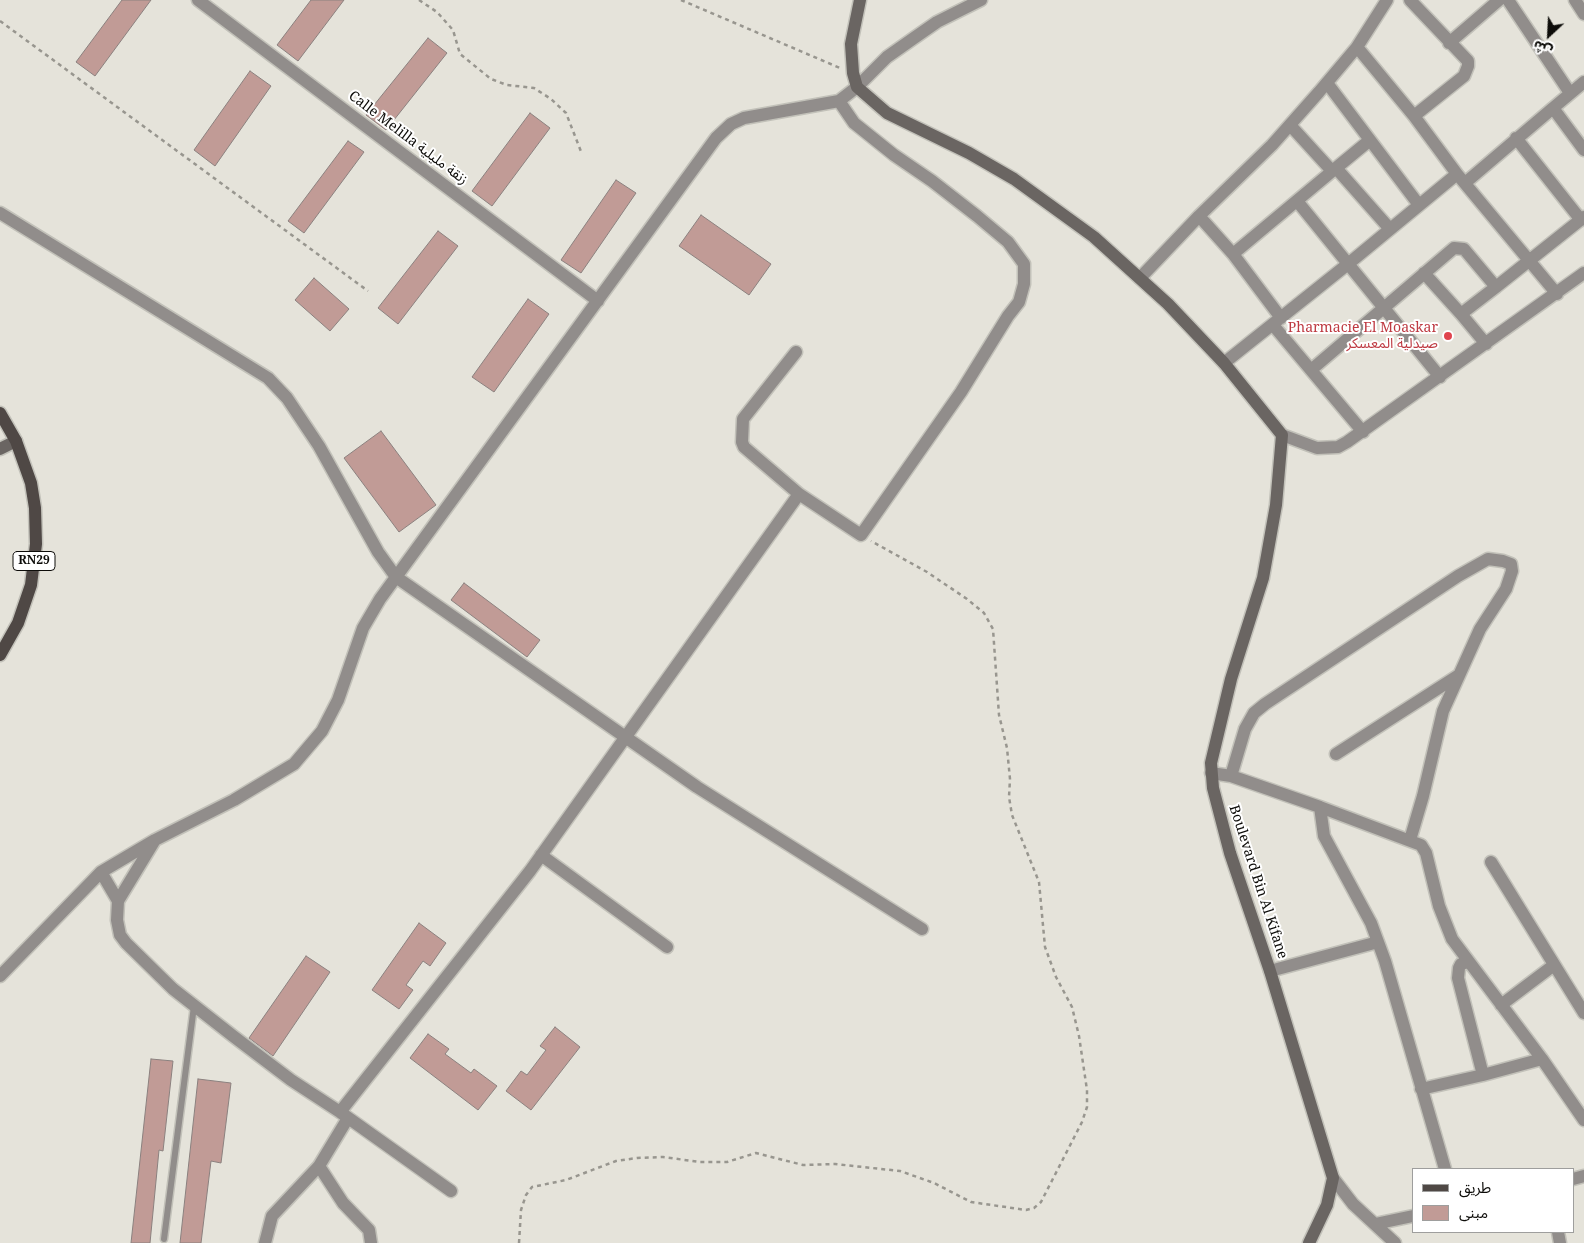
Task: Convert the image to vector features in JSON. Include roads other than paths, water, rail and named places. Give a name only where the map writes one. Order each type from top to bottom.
[{"type":"main road","name":"RN29","points":[[0,414],[16,441],[24,461],[35,508],[36,544],[31,585],[18,623],[0,655]]},
{"type":"street","name":"Calle Melilla زنقة مليلية","points":[[198,0],[598,301]]},
{"type":"street","points":[[860,0],[851,44],[853,73],[857,87],[887,113],[969,153],[1014,179],[1094,237],[1168,304],[1224,363],[1282,436],[1317,448],[1338,447],[1363,432],[1584,273]]},
{"type":"street","points":[[0,976],[100,872],[155,840],[234,800],[294,764],[322,731],[338,700],[363,628],[380,599],[716,138],[731,124],[744,118],[839,101],[857,87],[887,57],[929,27],[980,0]]},
{"type":"street","points":[[1140,278],[1290,125],[1357,47],[1387,0]]},
{"type":"street","points":[[1410,0],[1468,61],[1467,71],[1414,116]]},
{"type":"street","points":[[1449,43],[1499,0]]},
{"type":"street","points":[[1508,0],[1570,93]]},
{"type":"street","points":[[1575,0],[1584,14]]},
{"type":"street","points":[[1357,47],[1414,116],[1460,178],[1557,294]]},
{"type":"street","points":[[1224,363],[1419,205],[1516,138],[1584,82]]},
{"type":"street","points":[[1327,83],[1419,205]]},
{"type":"street","points":[[796,352],[743,419],[741,436],[744,447],[799,494],[862,534],[962,392],[1008,316],[1019,302],[1024,284],[1024,264],[1008,242],[932,181],[894,156],[854,123],[839,101]]},
{"type":"street","points":[[1552,108],[1584,150]]},
{"type":"street","points":[[1290,125],[1390,229]]},
{"type":"street","points":[[1462,314],[1528,260],[1583,219],[1516,138]]},
{"type":"street","points":[[1233,254],[1370,140]]},
{"type":"street","points":[[1297,201],[1440,377]]},
{"type":"street","points":[[0,213],[268,378],[287,398],[319,446],[378,552],[396,577],[697,787],[922,929]]},
{"type":"street","points":[[1199,216],[1233,254],[1310,370],[1363,432]]},
{"type":"street","points":[[1310,370],[1382,307],[1454,248],[1464,249],[1496,286]]},
{"type":"street","points":[[1424,273],[1462,314],[1486,344]]},
{"type":"street","name":"Boulevard Bin Al Kifane","points":[[1282,436],[1276,505],[1268,554],[1213,748],[1211,773],[1230,853],[1270,971],[1333,1178],[1327,1205],[1309,1243]]},
{"type":"street","points":[[0,449],[16,441]]},
{"type":"street","points":[[265,1243],[272,1216],[318,1166],[344,1115],[540,854],[799,494]]},
{"type":"street","points":[[1230,776],[1245,729],[1254,713],[1265,704],[1458,576],[1488,559],[1511,564],[1512,571],[1506,589],[1480,629],[1443,711],[1423,796],[1410,840]]},
{"type":"street","points":[[1336,754],[1460,675]]},
{"type":"street","points":[[1211,773],[1230,776],[1421,845],[1426,853],[1439,906],[1452,939],[1542,1059],[1584,1120]]},
{"type":"street","points":[[1320,807],[1324,836],[1371,923],[1378,942],[1445,1168]]},
{"type":"street","points":[[155,840],[118,901],[117,920],[120,935],[126,944],[151,969],[194,1006],[291,1080],[451,1191]]},
{"type":"street","points":[[540,854],[667,948]]},
{"type":"street","points":[[1491,862],[1584,1013]]},
{"type":"street","points":[[100,872],[118,901]]},
{"type":"street","points":[[1270,971],[1378,942]]},
{"type":"street","points":[[1468,962],[1462,964],[1459,968],[1458,978],[1483,1075]]},
{"type":"street","points":[[1501,1005],[1554,965]]},
{"type":"street","points":[[1420,1089],[1542,1059]]},
{"type":"street","points":[[318,1166],[343,1203],[369,1230],[371,1243]]},
{"type":"street","points":[[1333,1178],[1354,1204],[1395,1243]]},
{"type":"street","points":[[1375,1224],[1412,1216]]},
{"type":"lane","points":[[164,1239],[194,1006]]},
{"type":"place","name":"Pharmacie El Moaskar صيدلية المعسكر","points":[[1448,336]]}]
